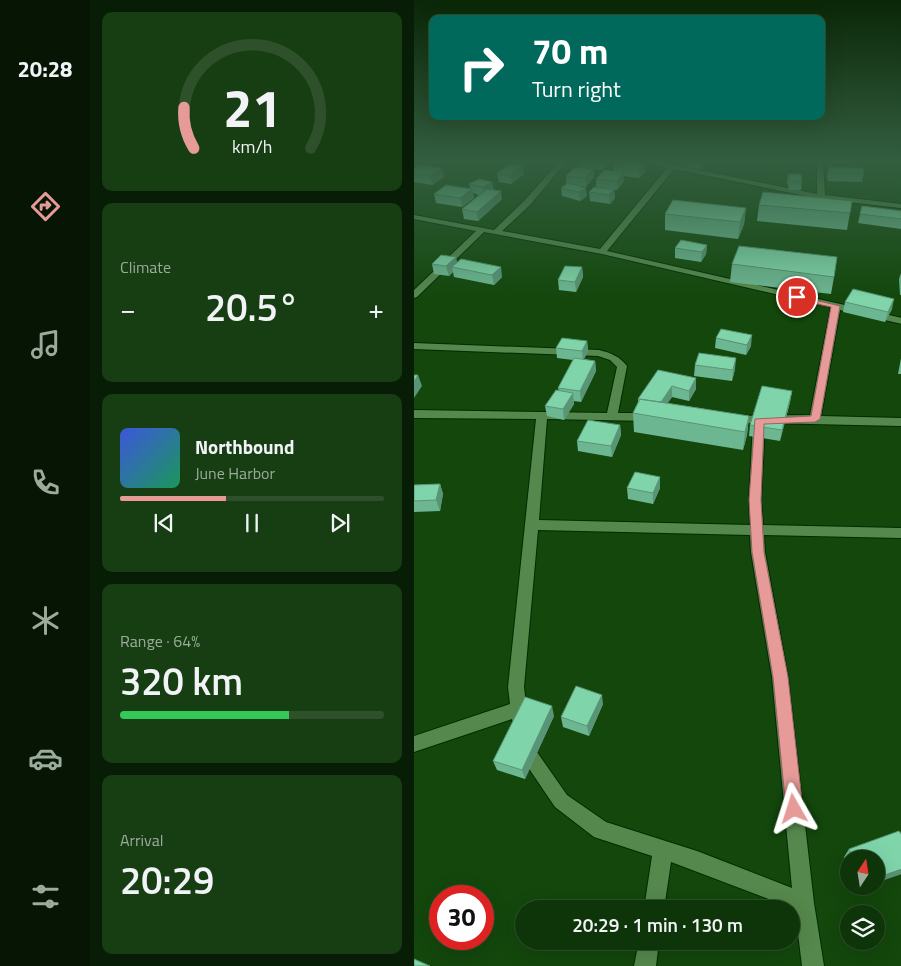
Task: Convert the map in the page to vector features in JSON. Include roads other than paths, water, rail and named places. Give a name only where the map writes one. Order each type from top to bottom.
[{"type":"street","points":[[496,231],[522,207]]},
{"type":"street","points":[[602,252],[639,207]]},
{"type":"street","points":[[414,217],[602,252],[901,321]]},
{"type":"street","points":[[414,295],[483,229]]},
{"type":"street","points":[[815,419],[836,306]]},
{"type":"street","points":[[414,346],[599,353],[614,358],[622,366],[612,416]]},
{"type":"street","points":[[414,414],[660,418]]},
{"type":"street","points":[[542,415],[516,687],[523,746],[561,801],[601,830],[663,850],[804,903]]},
{"type":"street","points":[[719,420],[815,419],[901,422]]},
{"type":"street","points":[[759,421],[755,500],[758,552],[780,677],[804,903],[813,966]]},
{"type":"street","points":[[531,525],[901,532]]},
{"type":"street","points":[[414,744],[518,709]]},
{"type":"street","points":[[655,900],[663,850]]},
{"type":"street","points":[[645,966],[648,950]]}]
